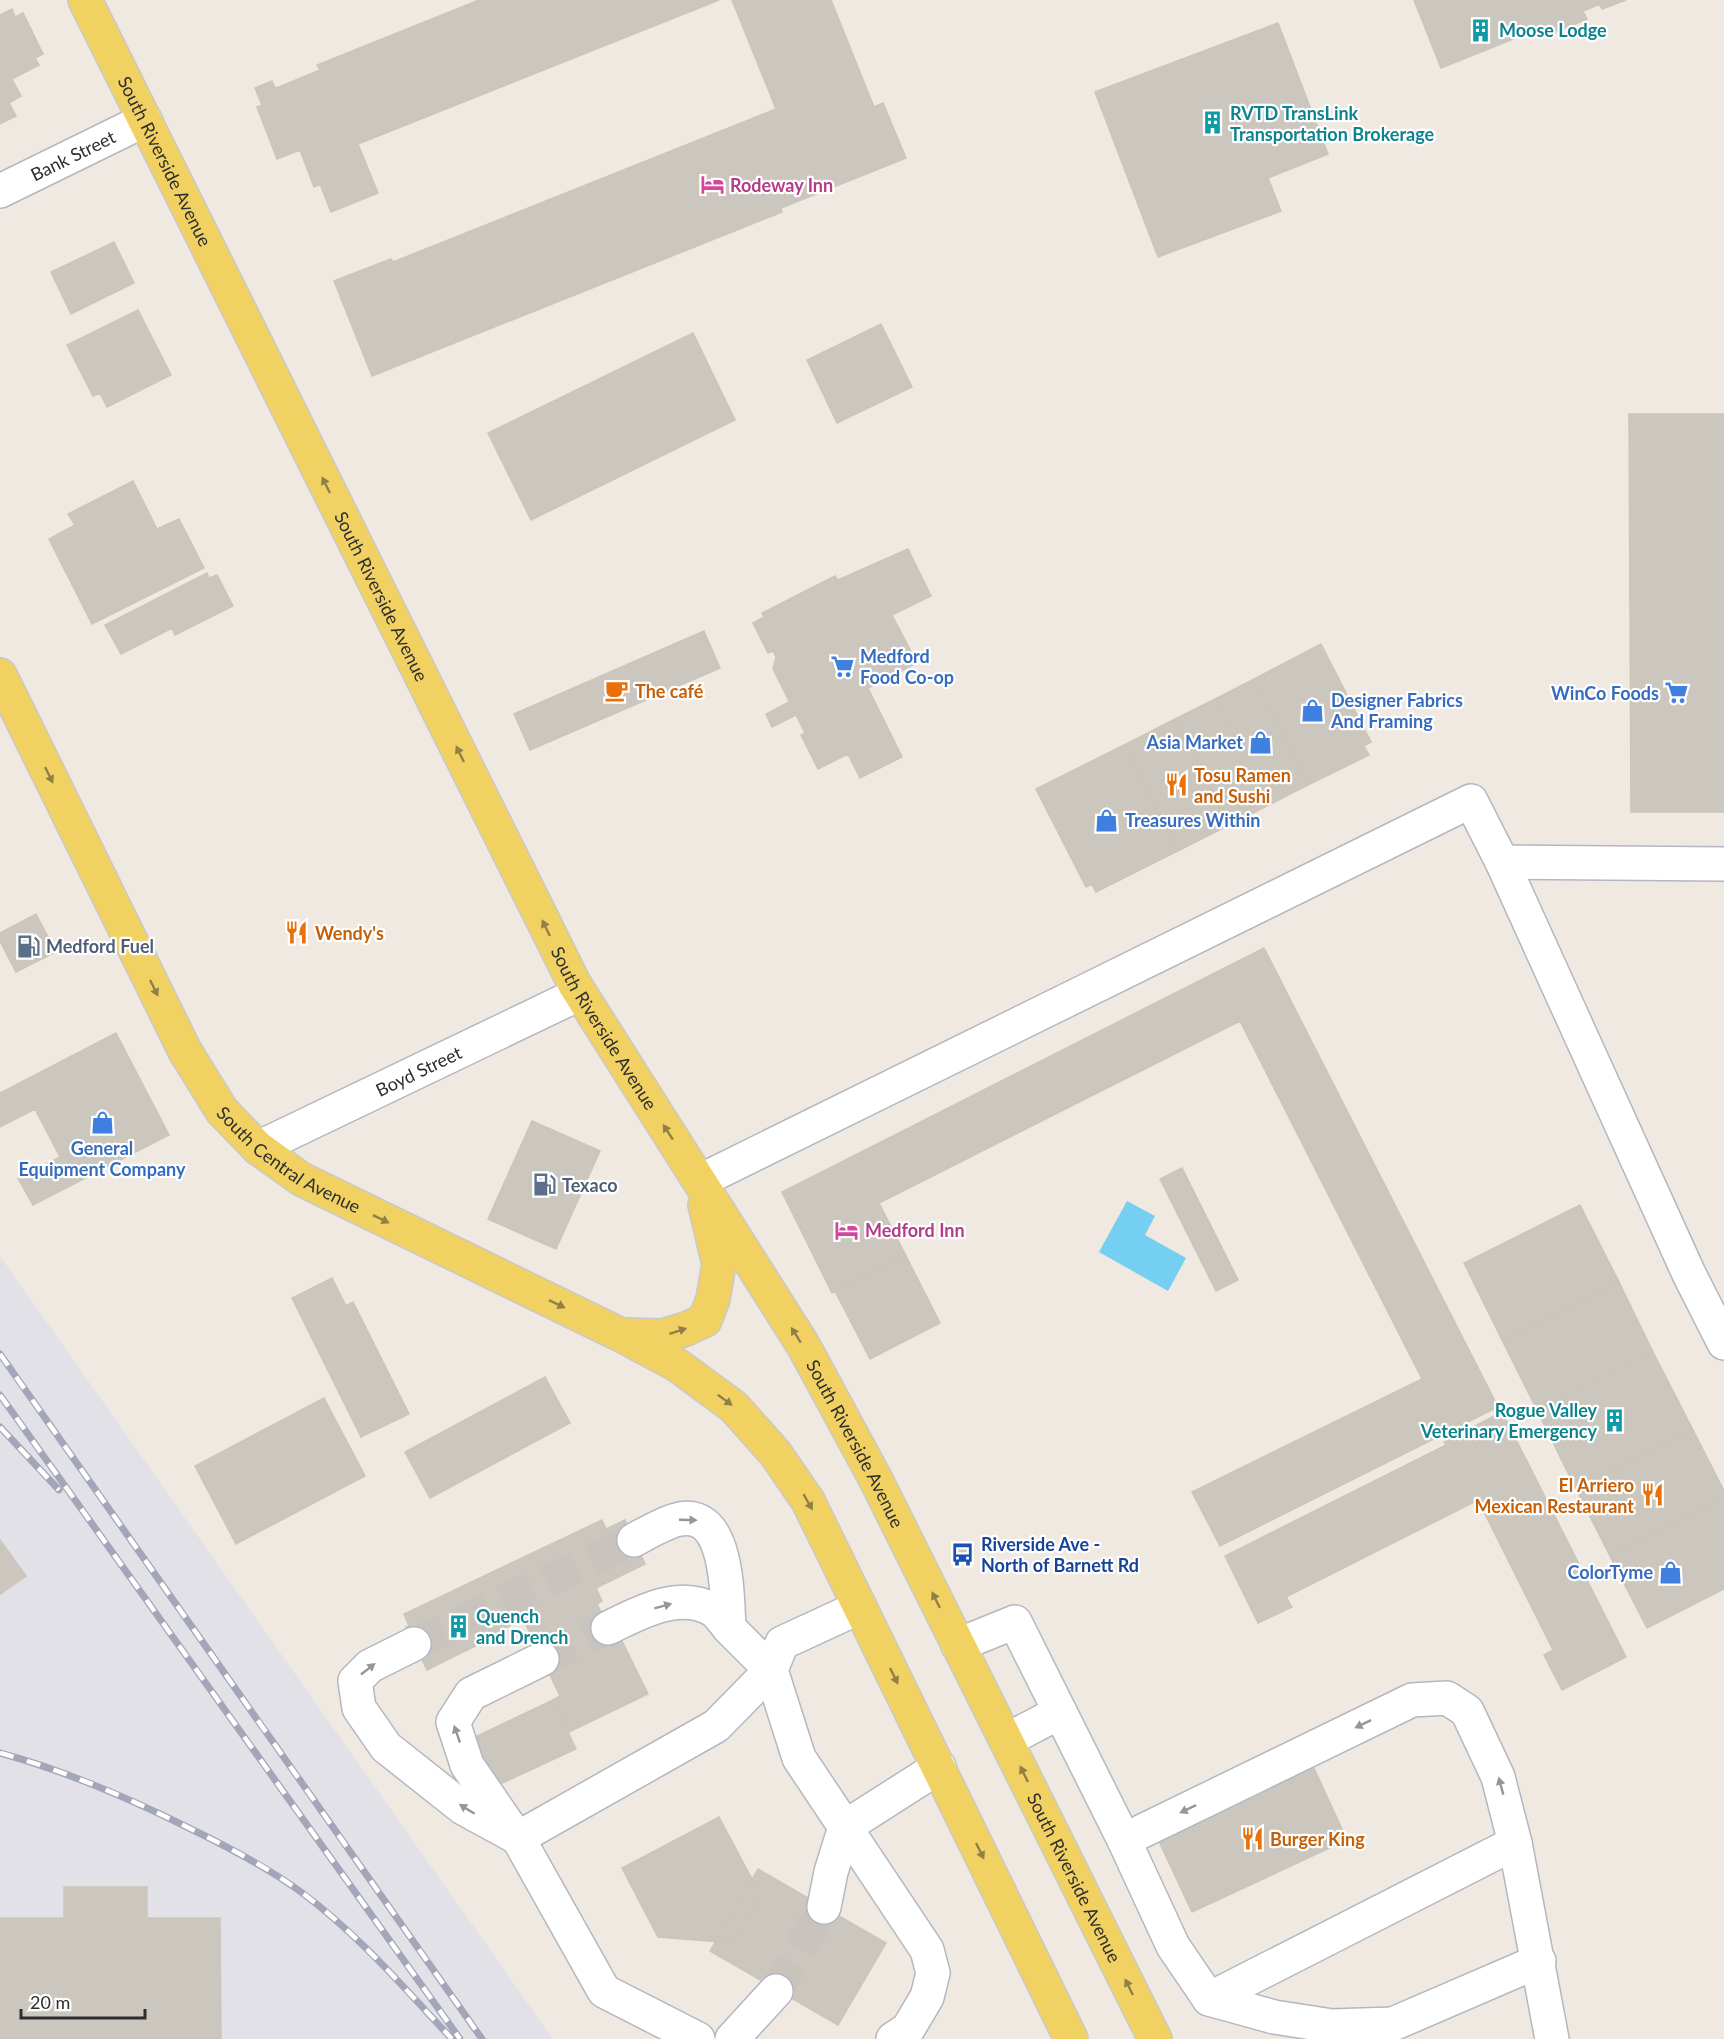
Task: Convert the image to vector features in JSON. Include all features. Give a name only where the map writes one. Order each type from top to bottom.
[{"type":"main road","name":"South Riverside Avenue","points":[[85,0],[579,994],[803,1345],[875,1478],[1155,2039]]},
{"type":"main road","name":"South Central Avenue","points":[[0,675],[185,1051],[222,1111],[258,1148],[301,1179],[621,1335],[677,1365],[734,1407],[775,1453],[808,1501],[860,1607]]},
{"type":"main road","points":[[621,1335],[663,1336],[705,1320],[713,1299],[718,1264],[700,1181]]},
{"type":"main road","points":[[860,1607],[1071,2039]]},
{"type":"street","name":"Bank Street","points":[[0,191],[144,120]]},
{"type":"street","points":[[700,1181],[1471,801],[1502,862],[1689,1274],[1724,1344]]},
{"type":"street","points":[[1502,862],[1724,864]]},
{"type":"street","name":"Boyd Street","points":[[258,1148],[579,994]]},
{"type":"street","points":[[634,1540],[677,1520],[699,1520],[713,1532],[725,1566],[729,1628]]},
{"type":"street","points":[[608,1628],[642,1612],[683,1601],[713,1610],[771,1670],[799,1758],[927,1950],[933,1973],[927,1997],[908,2029],[893,2039]]},
{"type":"street","points":[[518,1838],[716,1726],[771,1670],[782,1643],[860,1607]]},
{"type":"street","points":[[958,1645],[1015,1622],[1124,1840],[1173,1946],[1209,1999],[1274,2018],[1332,2026],[1393,2024],[1539,1961]]},
{"type":"street","points":[[414,1644],[370,1666],[355,1681],[359,1708],[386,1747],[464,1808],[518,1838]]},
{"type":"street","points":[[542,1659],[471,1694],[453,1722],[467,1765],[518,1838],[604,1991],[698,2039]]},
{"type":"street","points":[[1124,1840],[1412,1701],[1447,1698],[1467,1712],[1498,1777],[1515,1843],[1552,2039]]},
{"type":"street","points":[[1007,1740],[1060,1712]]},
{"type":"street","points":[[824,1907],[831,1872],[845,1827],[939,1767]]},
{"type":"street","points":[[1209,1999],[1515,1843]]},
{"type":"street","points":[[732,2039],[776,1991]]},
{"type":"shaded area","points":[[0,1256],[553,2039],[0,2039]]},
{"type":"water","points":[[1127,1201],[1155,1216],[1145,1235],[1186,1258],[1168,1291],[1099,1252]]},
{"type":"building","points":[[479,0],[719,0],[358,144],[378,193],[331,212],[320,184],[314,187],[300,150],[277,159],[257,107],[262,105],[255,88],[272,81],[275,88],[279,87],[320,70],[317,65]]},
{"type":"building","name":"Rodeway Inn","points":[[732,0],[831,0],[874,107],[883,103],[906,158],[781,208],[782,212],[372,376],[334,281],[391,259],[393,262],[776,109]]},
{"type":"building","name":"Moose Lodge","points":[[1414,0],[1598,0],[1600,4],[1583,11],[1587,19],[1549,35],[1546,26],[1441,68]]},
{"type":"building","points":[[1598,0],[1626,0],[1602,9]]},
{"type":"building","points":[[12,9],[15,17],[23,13],[43,54],[35,58],[39,65],[12,79],[21,96],[9,103],[16,116],[0,124],[0,15]]},
{"type":"building","name":"RVTD TransLink Transportation Brokerage","points":[[1278,23],[1328,154],[1268,178],[1281,211],[1158,257],[1095,92]]},
{"type":"building","points":[[114,242],[134,283],[71,314],[51,272]]},
{"type":"building","points":[[138,310],[171,375],[107,407],[100,393],[93,396],[67,345]]},
{"type":"building","points":[[881,324],[912,387],[837,423],[807,360]]},
{"type":"building","points":[[693,333],[735,420],[531,520],[488,433]]},
{"type":"building","name":"WinCo Foods","points":[[1629,414],[1724,414],[1724,812],[1631,812]]},
{"type":"building","points":[[133,481],[157,529],[179,519],[204,568],[92,624],[49,539],[75,525],[68,514]]},
{"type":"building","name":"Medford Food Co-op","points":[[908,549],[931,596],[892,615],[917,663],[868,688],[902,757],[860,778],[848,754],[818,769],[801,735],[805,733],[773,669],[776,657],[773,651],[768,653],[753,623],[764,617],[762,613],[835,576],[838,580]]},
{"type":"building","points":[[207,573],[209,578],[217,575],[233,606],[175,635],[172,628],[121,654],[105,625]]},
{"type":"building","name":"The café","points":[[704,631],[720,668],[530,750],[514,714]]},
{"type":"building","name":"Designer Fabrics And Framing","points":[[1321,644],[1371,742],[1364,746],[1369,755],[1308,785],[1254,679]]},
{"type":"building","name":"Asia Market","points":[[1254,679],[1308,785],[1269,805],[1215,699]]},
{"type":"building","points":[[1215,699],[1269,805],[1229,825],[1175,719]]},
{"type":"building","points":[[789,702],[796,715],[772,727],[766,714]]},
{"type":"building","name":"Tosu Ramen and Sushi","points":[[1175,719],[1229,825],[1178,851],[1124,745]]},
{"type":"building","name":"Treasures Within","points":[[1124,745],[1178,851],[1096,892],[1092,884],[1086,887],[1036,789]]},
{"type":"building","name":"Medford Fuel","points":[[36,914],[56,952],[16,972],[0,941],[0,933]]},
{"type":"building","name":"Medford Inn","points":[[1264,948],[1498,1407],[1220,1546],[1192,1492],[1422,1379],[1240,1021],[879,1203],[906,1256],[832,1293],[782,1192]]},
{"type":"building","name":"General Equipment Company","points":[[116,1033],[169,1135],[33,1205],[18,1178],[60,1157],[35,1109],[0,1127],[0,1093]]},
{"type":"building","name":"Texaco","points":[[532,1121],[600,1151],[556,1249],[488,1219]]},
{"type":"building","points":[[1182,1168],[1238,1280],[1216,1291],[1160,1179]]},
{"type":"building","points":[[1580,1205],[1619,1282],[1502,1340],[1464,1263]]},
{"type":"building","points":[[906,1256],[940,1323],[870,1359],[835,1291]]},
{"type":"building","points":[[332,1278],[346,1306],[353,1302],[409,1414],[361,1437],[292,1298]]},
{"type":"building","points":[[1619,1282],[1653,1352],[1537,1410],[1502,1340]]},
{"type":"building","name":"Rogue Valley Veterinary Emergency","points":[[1653,1352],[1693,1430],[1576,1489],[1537,1410]]},
{"type":"building","points":[[545,1377],[570,1423],[430,1498],[405,1452]]},
{"type":"building","points":[[324,1398],[365,1476],[236,1544],[195,1466]]},
{"type":"building","points":[[1502,1412],[1626,1657],[1562,1690],[1544,1655],[1553,1650],[1478,1500],[1286,1597],[1292,1607],[1258,1623],[1225,1556],[1446,1445],[1444,1442]]},
{"type":"building","name":"El Arriero Mexican Restaurant","points":[[1693,1430],[1724,1491],[1724,1498],[1610,1556],[1576,1489]]},
{"type":"building","name":"ColorTyme","points":[[1724,1498],[1724,1589],[1647,1628],[1610,1556]]},
{"type":"building","name":"Quench and Drench","points":[[602,1520],[606,1529],[625,1520],[645,1564],[596,1588],[602,1601],[597,1604],[617,1644],[622,1641],[648,1694],[569,1732],[553,1700],[560,1696],[523,1619],[427,1670],[406,1627],[409,1626],[404,1614]]},
{"type":"building","points":[[0,1540],[26,1576],[0,1594]]},
{"type":"building","name":"Riverside Ave - North of Barnett Rd","points":[[965,1545],[971,1559],[962,1563],[955,1549]]},
{"type":"building","points":[[553,1700],[576,1749],[496,1786],[473,1738]]},
{"type":"building","name":"Burger King","points":[[1313,1766],[1347,1840],[1192,1912],[1157,1837]]},
{"type":"building","points":[[719,1817],[761,1896],[733,1943],[658,1937],[622,1868]]},
{"type":"building","points":[[758,1869],[886,1943],[838,2025],[710,1951]]},
{"type":"building","points":[[64,1887],[147,1887],[147,1918],[220,1918],[221,2039],[0,2039],[0,1918],[64,1918]]},
{"type":"tunnel","points":[[414,1644],[634,1540]]},
{"type":"tunnel","points":[[542,1659],[608,1628]]},
{"type":"tunnel","points":[[776,1991],[824,1907]]},
{"type":"railway","points":[[0,1354],[482,2039]]},
{"type":"railway","points":[[0,1395],[460,2039]]},
{"type":"railway","points":[[0,1427],[59,1490]]},
{"type":"railway","points":[[0,1753],[49,1768],[121,1796],[219,1843],[275,1874],[322,1908],[342,1926],[380,1962],[452,2039]]},
{"type":"place","name":"Moose Lodge","points":[[1481,30]]},
{"type":"place","name":"RVTD TransLink Transportation Brokerage","points":[[1212,123]]},
{"type":"place","name":"Rodeway Inn","points":[[712,185]]},
{"type":"place","name":"Medford Food Co-op","points":[[842,666]]},
{"type":"place","name":"The café","points":[[617,691]]},
{"type":"place","name":"WinCo Foods","points":[[1677,693]]},
{"type":"place","name":"Designer Fabrics And Framing","points":[[1313,710]]},
{"type":"place","name":"Asia Market","points":[[1261,742]]},
{"type":"place","name":"Tosu Ramen and Sushi","points":[[1176,785]]},
{"type":"place","name":"Treasures Within","points":[[1107,820]]},
{"type":"place","name":"Wendy's","points":[[297,933]]},
{"type":"place","name":"Medford Fuel","points":[[28,946]]},
{"type":"place","name":"General Equipment Company","points":[[102,1122]]},
{"type":"place","name":"Texaco","points":[[544,1185]]},
{"type":"place","name":"Medford Inn","points":[[847,1230]]},
{"type":"place","name":"Rogue Valley Veterinary Emergency","points":[[1615,1420]]},
{"type":"place","name":"El Arriero Mexican Restaurant","points":[[1652,1495]]},
{"type":"place","name":"Riverside Ave - North of Barnett Rd","points":[[963,1554]]},
{"type":"place","name":"ColorTyme","points":[[1671,1572]]},
{"type":"place","name":"Quench and Drench","points":[[458,1626]]},
{"type":"place","name":"Burger King","points":[[1252,1839]]}]
